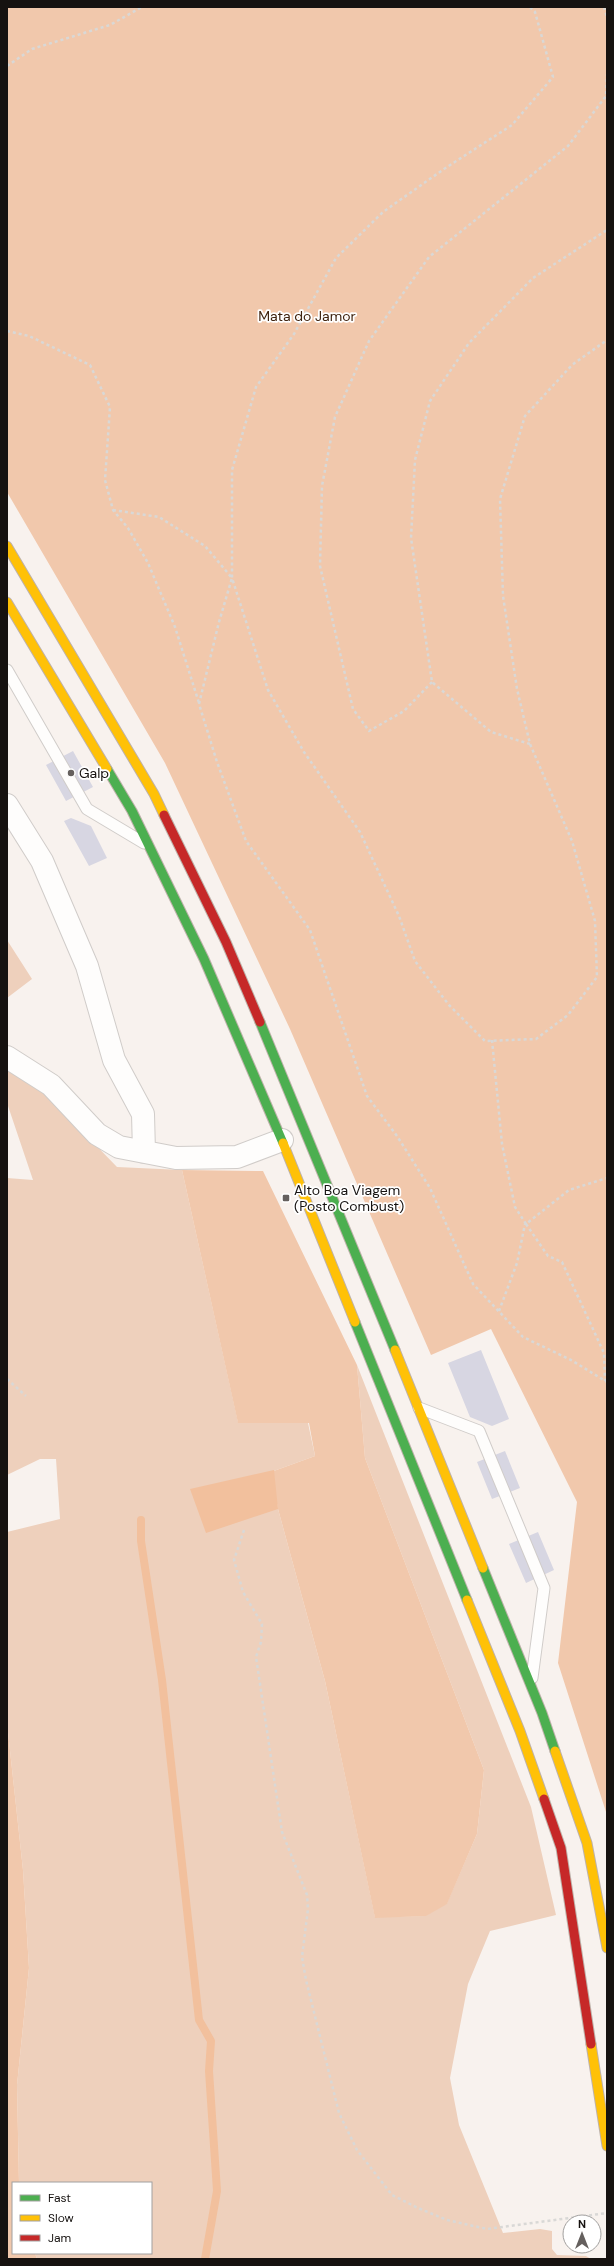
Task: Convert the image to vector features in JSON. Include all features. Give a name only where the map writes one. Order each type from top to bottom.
[{"type":"main road","points":[[7,546],[154,794],[226,942],[303,1123],[531,1687],[587,1843],[607,1948]]},
{"type":"main road","points":[[7,602],[132,811],[204,959],[282,1140],[520,1731],[561,1848],[607,2146]]},
{"type":"street","points":[[7,805],[42,862],[87,966],[114,1060],[143,1114],[144,1152]]},
{"type":"street","points":[[7,1057],[51,1085],[97,1134],[119,1147],[176,1158],[237,1157],[282,1140]]},
{"type":"lane","points":[[7,670],[87,809],[149,846]]},
{"type":"lane","points":[[418,1407],[479,1431],[544,1588],[531,1687]]},
{"type":"path","points":[[7,66],[32,49],[110,25],[142,7]]},
{"type":"path","points":[[199,704],[219,622],[232,578],[232,470],[256,387],[294,334],[336,258],[383,212],[444,169],[512,125],[553,77],[535,12],[530,7]]},
{"type":"path","points":[[604,7],[607,17]]},
{"type":"path","points":[[432,682],[404,711],[369,731],[353,709],[320,566],[322,486],[334,417],[369,341],[429,257],[568,146],[606,96],[607,74]]},
{"type":"path","points":[[530,744],[491,732],[432,682],[411,538],[416,460],[430,400],[469,343],[533,278],[607,230]]},
{"type":"path","points":[[7,331],[29,336],[90,366],[110,407],[105,480],[113,510],[128,528],[148,563],[175,627],[217,762],[246,841],[310,930],[367,1096],[397,1136],[430,1188],[474,1284],[524,1337],[571,1360],[606,1382]]},
{"type":"path","points":[[113,510],[159,517],[205,546],[232,578],[268,690],[304,752],[360,832],[399,916],[416,961],[449,1005],[485,1040],[536,1039],[568,1015],[597,977],[595,921],[572,841],[530,744],[517,689],[503,596],[500,499],[524,416],[572,366],[607,340]]},
{"type":"path","points":[[492,1040],[502,1144],[515,1207],[548,1256],[562,1262],[604,1353],[606,1382]]},
{"type":"path","points":[[499,1311],[517,1263],[526,1224],[569,1190],[607,1178]]},
{"type":"path","points":[[7,1379],[26,1396]]},
{"type":"path","points":[[244,1530],[234,1560],[243,1592],[262,1624],[261,1642],[256,1657],[282,1832],[308,1895],[308,1909],[302,1957],[306,1980],[339,2113],[357,2150],[392,2195],[447,2220],[487,2229],[607,2213]]},
{"type":"shaded area","points":[[7,940],[32,979],[7,998]]},
{"type":"shaded area","points":[[7,1071],[20,1071],[48,1096],[117,1167],[182,1170],[238,1422],[308,1423],[315,1456],[271,1472],[278,1509],[325,1681],[375,1917],[425,1916],[447,1903],[477,1834],[484,1770],[365,1458],[357,1365],[531,1807],[556,1915],[490,1931],[468,1984],[450,2078],[459,2125],[503,2233],[540,2229],[552,2231],[552,2249],[557,2255],[586,2256],[591,2259],[37,2259],[35,2254],[152,2254],[152,2182],[19,2182],[17,2085],[29,1968],[23,1870],[7,1723],[7,1532],[60,1519],[56,1459],[40,1459],[7,1475],[7,1178],[33,1180],[7,1103]]},
{"type":"shaded area","points":[[274,1470],[278,1509],[206,1533],[190,1489]]},
{"type":"green space","name":"Mata do Jamor","points":[[7,7],[607,7],[607,1815],[558,1663],[577,1502],[491,1329],[431,1355],[290,1029],[165,763],[7,492]]},
{"type":"green space","points":[[182,1170],[263,1171],[357,1365],[365,1458],[484,1770],[477,1834],[447,1904],[426,1916],[375,1918],[325,1681],[278,1509],[271,1472],[315,1456],[309,1423],[238,1423]]},
{"type":"green space","points":[[7,1723],[23,1870],[29,1968],[17,2085],[19,2182],[12,2182],[12,2254],[35,2254],[37,2259],[7,2259]]},
{"type":"building","points":[[73,751],[93,787],[66,801],[46,765]]},
{"type":"building","points":[[71,818],[91,826],[107,858],[89,866],[64,821]]},
{"type":"building","points":[[481,1350],[509,1419],[492,1426],[470,1417],[448,1363]]},
{"type":"building","points":[[505,1451],[520,1488],[492,1499],[477,1462]]},
{"type":"building","points":[[538,1532],[554,1570],[526,1583],[509,1544]]},
{"type":"waterway","points":[[141,1520],[141,1541],[162,1680],[199,2020],[211,2041],[209,2071],[217,2191],[205,2259]]},
{"type":"traffic: fast","points":[[107,769],[132,811],[204,959],[283,1143]]},
{"type":"traffic: fast","points":[[260,1022],[395,1350]]},
{"type":"traffic: fast","points":[[355,1322],[467,1600]]},
{"type":"traffic: fast","points":[[483,1568],[542,1713],[555,1751]]},
{"type":"traffic: slow","points":[[7,546],[154,794],[164,815]]},
{"type":"traffic: slow","points":[[7,602],[107,769]]},
{"type":"traffic: slow","points":[[283,1143],[355,1322]]},
{"type":"traffic: slow","points":[[395,1350],[483,1568]]},
{"type":"traffic: slow","points":[[467,1600],[520,1731],[544,1799]]},
{"type":"traffic: slow","points":[[555,1751],[587,1843],[607,1948]]},
{"type":"traffic: slow","points":[[591,2044],[607,2146]]},
{"type":"traffic: jam","points":[[164,815],[226,942],[260,1022]]},
{"type":"traffic: jam","points":[[544,1799],[561,1848],[591,2044]]},
{"type":"place","name":"Galp","points":[[71,773]]},
{"type":"place","name":"Alto Boa Viagem (Posto Combust)","points":[[286,1198]]}]
